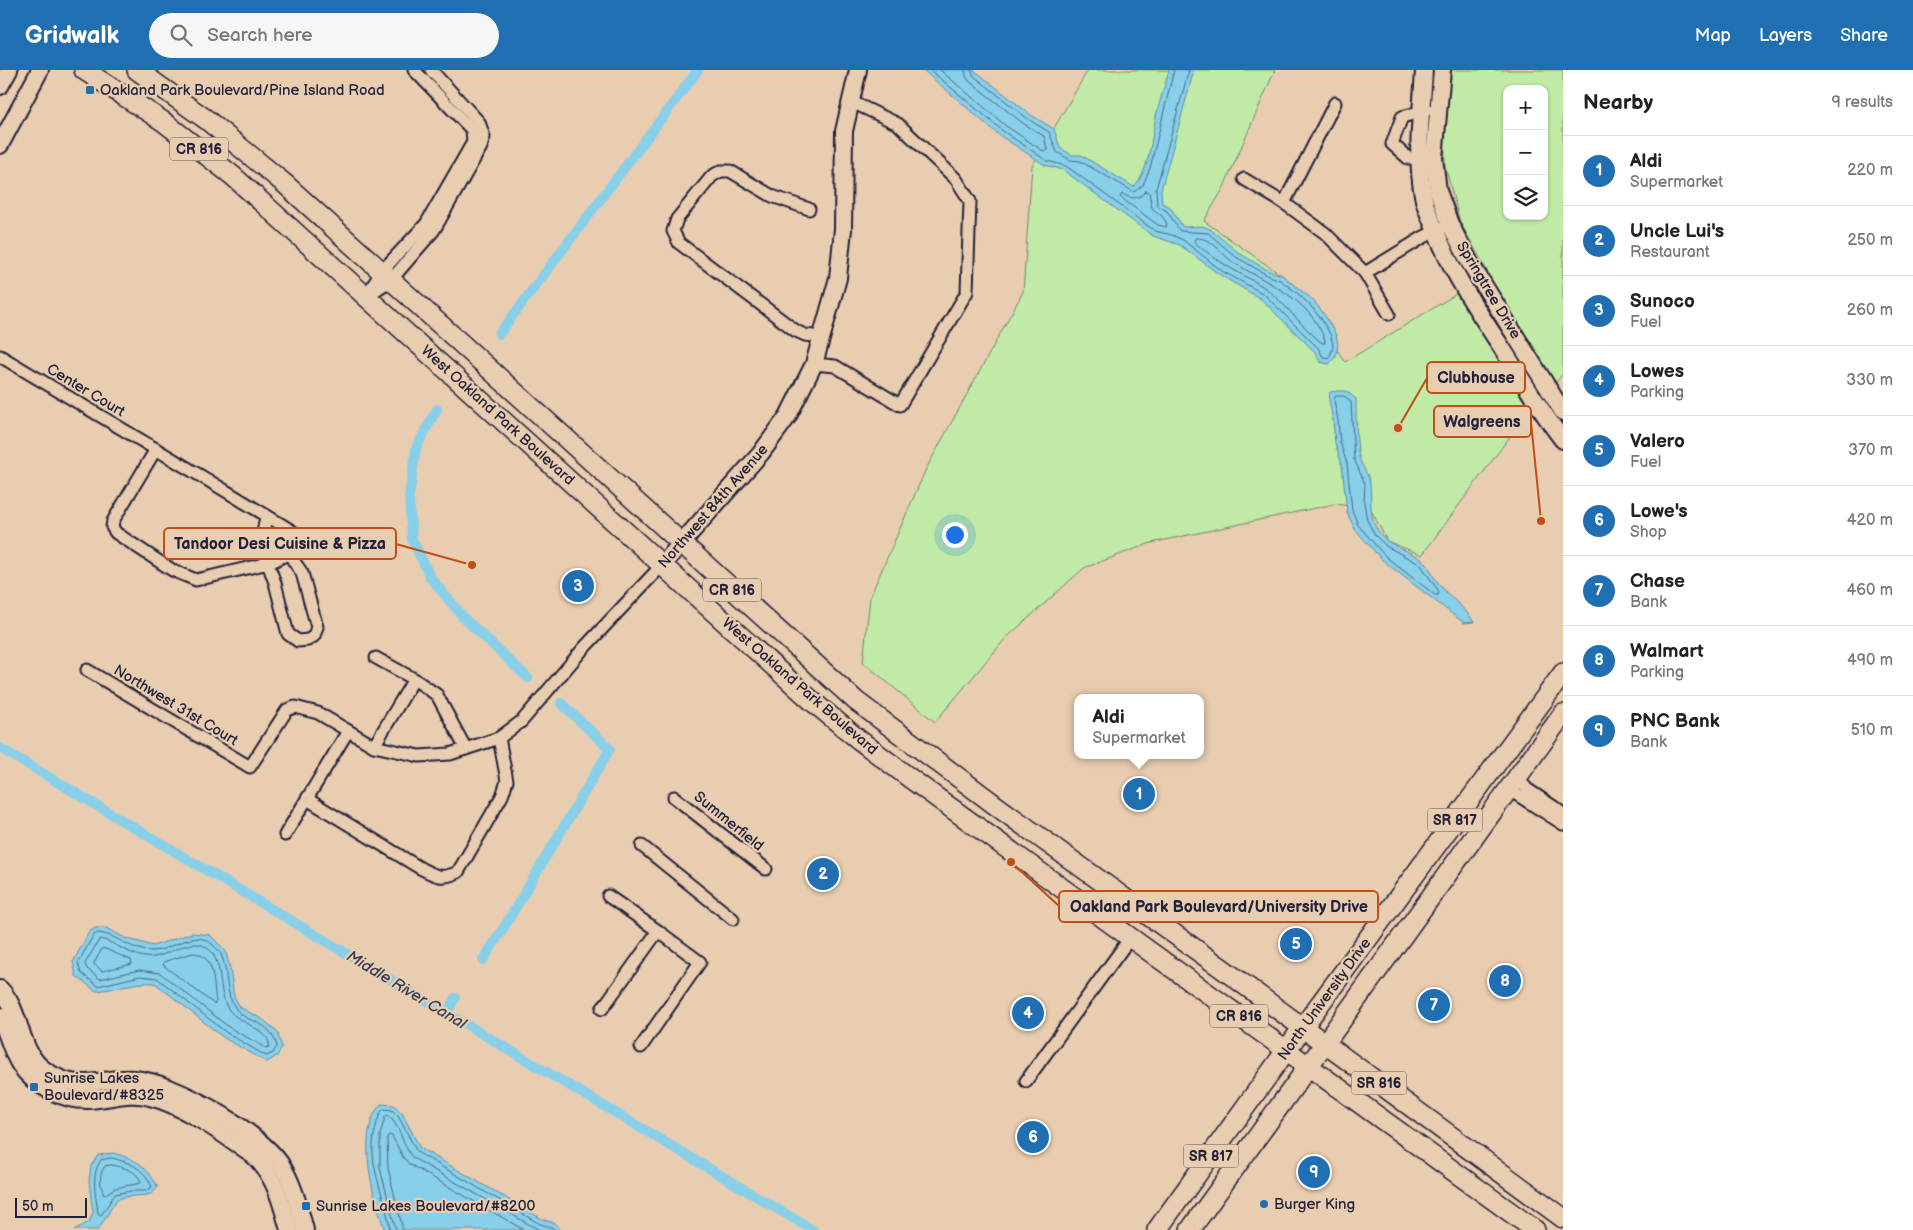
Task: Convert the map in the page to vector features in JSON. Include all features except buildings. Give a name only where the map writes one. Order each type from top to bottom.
[{"type":"main road","name":"West Oakland Park Boulevard","points":[[84,70],[164,122],[268,206],[812,701],[858,739],[1535,1230]]},
{"type":"main road","name":"West Oakland Park Boulevard","points":[[136,70],[207,120],[285,184],[823,672],[889,727],[1563,1218]]},
{"type":"main road","name":"North University Drive","points":[[1157,1230],[1563,673]]},
{"type":"main road","name":"North University Drive","points":[[1190,1230],[1563,714]]},
{"type":"main road","points":[[1513,783],[1505,773],[1525,725]]},
{"type":"main road","points":[[1483,824],[1490,795],[1492,771]]},
{"type":"street","points":[[0,86],[9,70]]},
{"type":"street","points":[[0,145],[40,70]]},
{"type":"street","points":[[414,70],[460,117],[476,126]]},
{"type":"street","points":[[367,296],[426,224],[474,142],[476,126],[431,70]]},
{"type":"street","name":"Northwest 84th Avenue","points":[[295,707],[318,712],[374,746],[419,756],[450,754],[499,738],[522,721],[583,649],[681,544],[760,453],[782,424],[801,393],[814,364],[838,278],[843,229],[844,131],[858,70]]},
{"type":"street","name":"Springtree Drive","points":[[1424,70],[1420,159],[1422,195],[1484,287],[1563,412]]},
{"type":"street","name":"Springtree Drive","points":[[1442,70],[1435,166],[1448,261],[1478,312],[1549,422],[1563,440]]},
{"type":"street","points":[[814,364],[835,366],[900,405],[967,292],[970,201],[956,179],[898,124],[850,101]]},
{"type":"street","points":[[1284,203],[1335,103]]},
{"type":"street","points":[[1420,159],[1408,158],[1392,144],[1402,117],[1421,110],[1438,109]]},
{"type":"street","points":[[809,209],[772,196],[730,170],[721,171],[712,176],[677,219],[673,231],[679,243],[796,331],[805,335],[822,337]]},
{"type":"street","points":[[1244,179],[1284,203],[1325,233],[1365,273],[1389,314]]},
{"type":"street","points":[[1365,273],[1443,228]]},
{"type":"street","name":"Center Court","points":[[0,356],[292,531],[287,547],[290,553]]},
{"type":"street","points":[[156,450],[114,521],[112,527],[116,533],[172,570],[196,580],[269,563],[290,553],[302,573],[317,627],[314,636],[308,640],[298,641],[288,634],[269,563],[265,555],[262,539],[266,516]]},
{"type":"street","points":[[376,658],[414,679],[437,695],[466,749]]},
{"type":"street","name":"Northwest 31st Court","points":[[88,670],[250,767],[287,710],[295,707]]},
{"type":"street","points":[[374,746],[414,679]]},
{"type":"street","points":[[285,835],[348,731]]},
{"type":"street","points":[[307,798],[420,868],[439,877],[448,876],[458,872],[502,796],[507,781],[499,738]]},
{"type":"street","points":[[1513,783],[1527,789],[1563,813]]},
{"type":"street","points":[[1513,783],[1563,824]]},
{"type":"street","name":"Summerfield","points":[[674,797],[766,870]]},
{"type":"street","points":[[642,846],[733,919]]},
{"type":"street","points":[[608,896],[700,962],[641,1047]]},
{"type":"street","points":[[602,1009],[658,931]]},
{"type":"street","points":[[1026,1081],[1130,938]]},
{"type":"street","points":[[0,989],[11,1003],[33,1057],[40,1067],[47,1072],[67,1081],[80,1084],[134,1079],[163,1084],[202,1104],[258,1139],[276,1158],[289,1178],[305,1230]]},
{"type":"street","points":[[0,1016],[20,1065],[34,1080],[43,1086],[76,1099],[90,1100],[136,1094],[169,1102],[252,1154],[261,1162],[276,1187],[289,1230]]},
{"type":"green space","points":[[1088,70],[1275,70],[1223,189],[1204,221],[1291,282],[1345,362],[1489,274],[1460,222],[1445,166],[1444,108],[1448,70],[1563,70],[1563,374],[1517,427],[1422,555],[1387,541],[1370,508],[1334,504],[1151,543],[1084,568],[1005,639],[935,722],[863,662],[870,597],[926,469],[1023,292],[1032,166]]},
{"type":"water","points":[[923,70],[974,70],[1031,115],[1054,129],[1060,148],[1072,155],[1081,155],[1134,187],[1147,163],[1156,116],[1169,70],[1194,70],[1161,190],[1162,203],[1170,207],[1183,227],[1202,226],[1210,229],[1239,253],[1269,271],[1282,275],[1313,300],[1326,317],[1336,335],[1338,345],[1336,356],[1329,364],[1320,362],[1315,352],[1261,299],[1220,275],[1180,245],[1153,236],[1063,170],[1045,165],[999,135]]},
{"type":"water","points":[[1346,391],[1356,399],[1356,431],[1359,455],[1369,481],[1373,521],[1379,532],[1389,542],[1424,561],[1440,586],[1474,622],[1464,623],[1382,560],[1354,528],[1347,512],[1342,465],[1335,443],[1329,400],[1330,392]]},
{"type":"water","points":[[95,928],[106,928],[125,938],[153,946],[192,933],[210,935],[225,950],[230,968],[234,997],[241,1008],[262,1019],[277,1031],[282,1047],[277,1056],[267,1062],[224,1038],[155,983],[140,983],[96,991],[76,976],[73,962],[89,932]]},
{"type":"water","points":[[381,1104],[394,1105],[402,1113],[420,1148],[542,1219],[554,1223],[560,1228],[559,1230],[385,1230],[372,1183],[368,1148],[369,1131],[373,1116]]},
{"type":"water","points":[[113,1153],[140,1164],[149,1173],[158,1187],[147,1195],[117,1199],[98,1230],[74,1230],[89,1222],[93,1213],[89,1181],[91,1166],[98,1155]]},
{"type":"waterway","points":[[499,334],[698,70]]},
{"type":"waterway","points":[[437,409],[416,448],[409,497],[412,539],[430,577],[464,618],[528,678]]},
{"type":"waterway","points":[[483,960],[610,749],[561,703]]},
{"type":"waterway","name":"Middle River Canal","points":[[0,748],[813,1230]]},
{"type":"waterway","points":[[447,1013],[455,998]]},
{"type":"place","name":"Oakland Park Boulevard/Pine Island Road","points":[[90,90]]},
{"type":"place","name":"Clubhouse","points":[[1398,428]]},
{"type":"place","name":"Walgreens","points":[[1541,521]]},
{"type":"place","name":"Tandoor Desi Cuisine & Pizza","points":[[472,565]]},
{"type":"place","name":"Sunoco","points":[[578,586]]},
{"type":"place","name":"Aldi","points":[[1139,794]]},
{"type":"place","name":"Oakland Park Boulevard/University Drive","points":[[1011,862]]},
{"type":"place","name":"Uncle Lui's","points":[[823,874]]},
{"type":"place","name":"Valero","points":[[1296,944]]},
{"type":"place","name":"Walmart","points":[[1505,981]]},
{"type":"place","name":"Chase","points":[[1434,1005]]},
{"type":"place","name":"Lowes","points":[[1028,1013]]},
{"type":"place","name":"Sunrise Lakes Boulevard/#8325","points":[[34,1087]]},
{"type":"place","name":"Lowe's","points":[[1033,1137]]},
{"type":"place","name":"PNC Bank","points":[[1314,1172]]},
{"type":"place","name":"Burger King","points":[[1264,1204]]},
{"type":"place","name":"Sunrise Lakes Boulevard/#8200","points":[[306,1206]]}]
